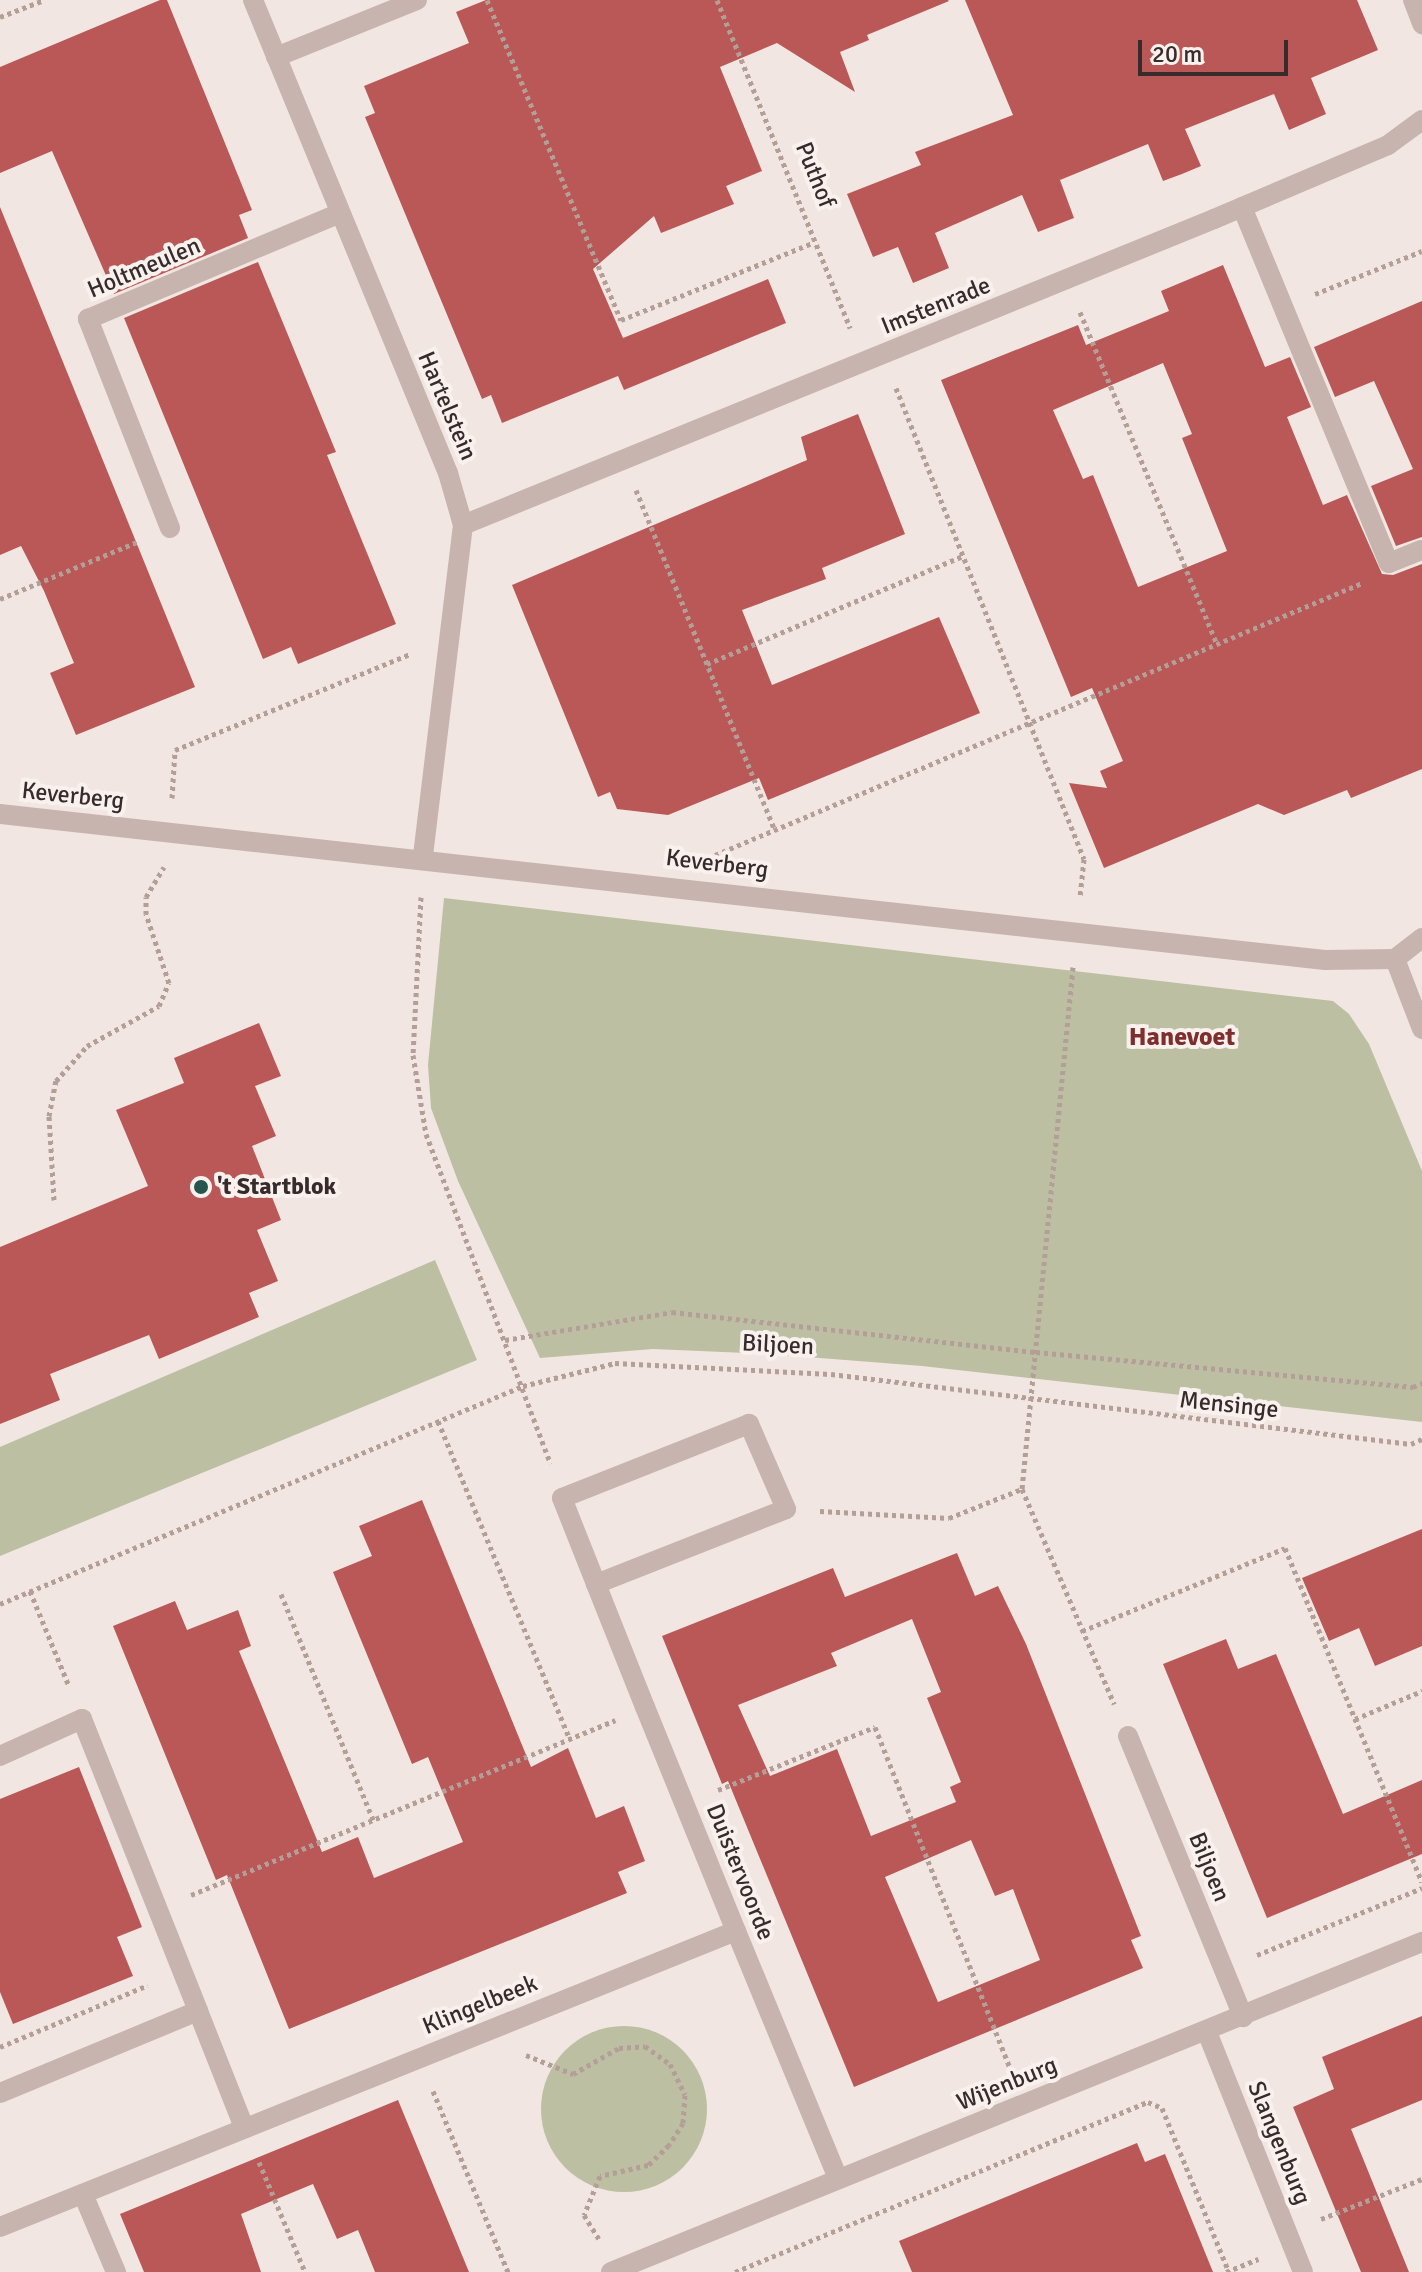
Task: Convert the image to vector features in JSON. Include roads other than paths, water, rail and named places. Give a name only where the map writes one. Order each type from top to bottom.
[{"type":"street","name":"Hartelstein","points":[[253,0],[338,214],[448,473],[463,525],[452,637],[423,856]]},
{"type":"street","points":[[276,57],[417,0]]},
{"type":"street","points":[[1413,0],[1422,24]]},
{"type":"street","name":"Imstenrade","points":[[463,525],[884,356],[1242,207],[1388,145],[1422,120]]},
{"type":"street","points":[[1242,207],[1389,563],[1422,550]]},
{"type":"street","name":"Holtmeulen","points":[[170,528],[88,319],[338,214]]},
{"type":"street","name":"Keverberg","points":[[0,814],[423,856],[1325,960],[1395,959]]},
{"type":"street","points":[[1422,938],[1395,959],[1422,1029]]},
{"type":"street","name":"Duistervoorde","points":[[596,1584],[786,1509],[749,1424],[562,1498],[596,1584],[645,1707],[838,2179]]},
{"type":"street","points":[[0,1756],[82,1719],[244,2127]]},
{"type":"street","name":"Biljoen","points":[[1128,1736],[1243,2017]]},
{"type":"street","name":"Klingelbeek","points":[[0,2227],[736,1931]]},
{"type":"street","name":"Wijenburg","points":[[614,2269],[1207,2032],[1422,1942]]},
{"type":"street","points":[[0,2093],[198,2011]]},
{"type":"street","name":"Slangenburg","points":[[1207,2032],[1303,2272]]},
{"type":"street","points":[[83,2194],[116,2272]]},
{"type":"place","name":"'t Startblok","points":[[201,1187]]},
{"type":"district","name":"Hanevoet","points":[[1182,1038]]}]
